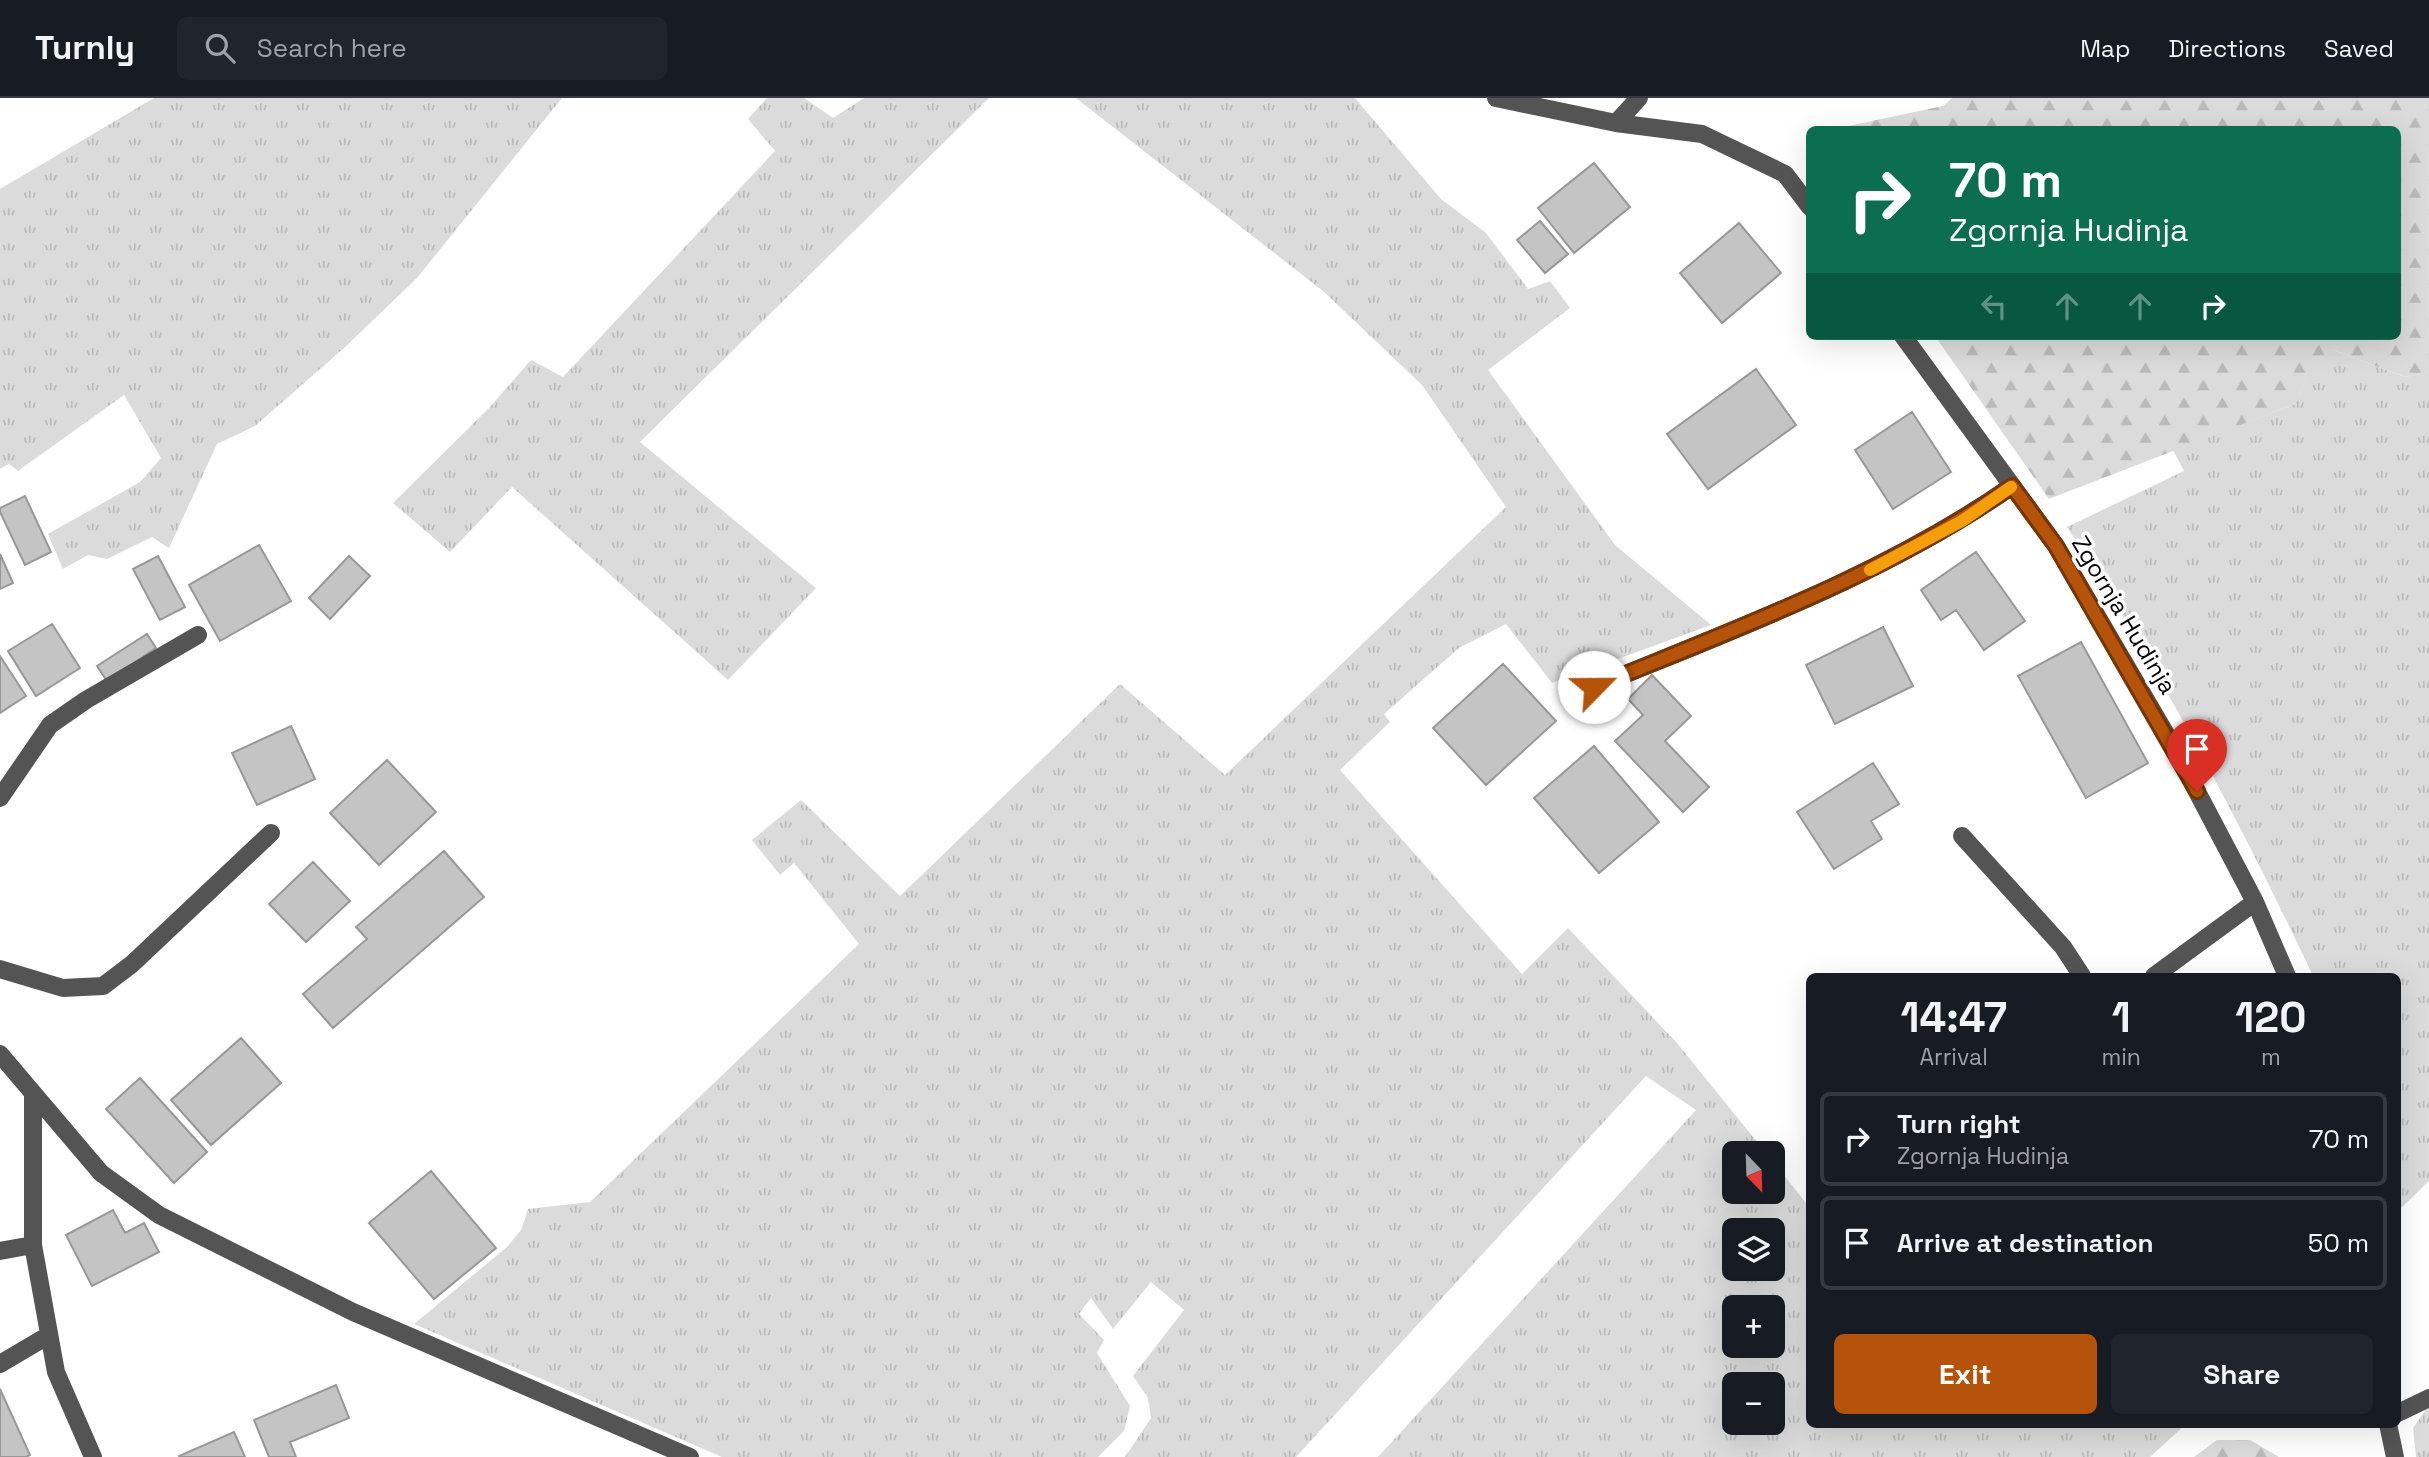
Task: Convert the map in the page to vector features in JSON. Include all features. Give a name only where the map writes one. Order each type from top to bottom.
[{"type":"street","points":[[1496,98],[1616,123],[1702,134],[1785,174],[1806,202]]},
{"type":"street","points":[[1616,123],[1639,98]]},
{"type":"street","name":"Zgornja Hudinja","points":[[1906,340],[2056,546],[2166,734],[2255,902],[2286,973]]},
{"type":"street","points":[[1594,687],[1898,557],[1962,521],[2012,486]]},
{"type":"street","points":[[0,798],[50,725],[86,700],[198,635]]},
{"type":"street","points":[[0,969],[20,978],[63,988],[103,986],[132,964],[271,833]]},
{"type":"street","points":[[1962,836],[2063,947],[2080,973]]},
{"type":"street","points":[[2158,973],[2255,902]]},
{"type":"street","points":[[0,1054],[101,1173],[159,1215],[353,1312],[690,1457]]},
{"type":"street","points":[[33,1095],[33,1245],[56,1372],[93,1457]]},
{"type":"street","points":[[0,1251],[33,1245]]},
{"type":"street","points":[[0,1364],[49,1335]]},
{"type":"street","points":[[2401,1412],[2429,1398]]},
{"type":"street","points":[[2389,1428],[2395,1457]]},
{"type":"green space","points":[[154,98],[562,98],[417,278],[344,348],[255,426],[217,444],[169,548],[152,537],[107,559],[88,555],[63,569],[48,534],[140,482],[161,458],[124,395],[18,471],[9,464],[0,469],[0,189]]},
{"type":"green space","points":[[767,98],[804,98],[833,118],[864,98],[989,98],[640,442],[816,588],[728,680],[512,487],[450,552],[393,503],[489,408],[531,360],[563,377],[775,151],[748,119]]},
{"type":"green space","points":[[1076,98],[1355,98],[1441,199],[1486,233],[1528,289],[1550,281],[1570,308],[1488,370],[1615,545],[1711,625],[1552,683],[1506,624],[1459,648],[1384,714],[1390,722],[1340,770],[1522,974],[1568,928],[1677,1043],[1756,1141],[1722,1141],[1722,1204],[1785,1204],[1785,1176],[1806,1203],[1806,1428],[2182,1428],[2150,1457],[1378,1457],[1696,1110],[1646,1076],[1296,1457],[1125,1457],[1151,1418],[1148,1398],[1133,1376],[1184,1310],[1151,1282],[1113,1329],[1091,1298],[1079,1314],[1104,1340],[1097,1353],[1130,1406],[1124,1431],[1098,1457],[722,1457],[414,1324],[507,1247],[521,1230],[528,1209],[590,1202],[859,944],[794,863],[780,875],[752,840],[801,800],[900,896],[1120,684],[1225,775],[1506,507],[1422,385],[1323,291]]},
{"type":"green space","points":[[1952,98],[2429,98],[2429,372],[2405,377],[2333,350],[2311,362],[2297,403],[2049,499],[1938,340],[2401,340],[2401,126],[1848,126],[1943,106]]},
{"type":"green space","points":[[2333,350],[2405,377],[2429,372],[2429,1181],[2401,1208],[2401,973],[2312,973],[2198,747],[2067,527],[2184,471],[2173,450],[2297,403],[2311,361]]},
{"type":"green space","points":[[2429,1405],[2429,1457],[2416,1457],[2413,1428]]},
{"type":"green space","points":[[2217,1440],[2250,1440],[2279,1457],[2194,1457]]},
{"type":"building","points":[[1594,163],[1630,207],[1574,253],[1538,208]]},
{"type":"building","points":[[1540,221],[1568,254],[1545,273],[1517,240]]},
{"type":"building","points":[[1739,223],[1781,273],[1722,323],[1680,273]]},
{"type":"building","points":[[1756,369],[1796,425],[1708,489],[1667,434]]},
{"type":"building","points":[[1912,412],[1951,472],[1893,509],[1855,450]]},
{"type":"building","points":[[25,496],[51,552],[25,565],[0,508]]},
{"type":"building","points":[[259,545],[291,601],[220,641],[189,585]]},
{"type":"building","points":[[1976,552],[2025,621],[1984,650],[1956,610],[1941,620],[1921,590]]},
{"type":"building","points":[[0,554],[13,583],[0,589]]},
{"type":"building","points":[[158,556],[185,607],[160,620],[133,569]]},
{"type":"building","points":[[349,556],[370,576],[330,619],[309,598]]},
{"type":"building","points":[[52,624],[80,668],[36,696],[8,651]]},
{"type":"building","points":[[1883,627],[1913,686],[1835,724],[1806,665]]},
{"type":"building","points":[[147,634],[156,648],[107,681],[97,666]]},
{"type":"building","points":[[2081,642],[2148,763],[2086,798],[2018,676]]},
{"type":"building","points":[[0,656],[26,696],[0,713]]},
{"type":"building","points":[[1503,664],[1556,721],[1486,785],[1433,728]]},
{"type":"building","points":[[1652,675],[1691,716],[1665,741],[1709,787],[1683,812],[1615,741],[1643,715],[1628,699]]},
{"type":"building","points":[[291,726],[315,779],[257,805],[232,753]]},
{"type":"building","points":[[1594,746],[1659,822],[1599,873],[1534,798]]},
{"type":"building","points":[[387,760],[436,812],[379,865],[330,813]]},
{"type":"building","points":[[1873,763],[1899,804],[1871,821],[1882,839],[1834,869],[1797,812]]},
{"type":"building","points":[[444,851],[484,897],[333,1028],[303,994],[367,939],[356,927]]},
{"type":"building","points":[[313,862],[350,901],[306,942],[269,904]]},
{"type":"building","points":[[241,1038],[281,1083],[211,1145],[171,1100]]},
{"type":"building","points":[[140,1078],[207,1152],[174,1183],[106,1109]]},
{"type":"building","points":[[431,1171],[496,1248],[434,1299],[369,1223]]},
{"type":"building","points":[[113,1210],[125,1233],[144,1223],[159,1252],[92,1286],[66,1235]]},
{"type":"building","points":[[336,1385],[349,1418],[290,1442],[296,1457],[269,1457],[254,1420]]},
{"type":"building","points":[[0,1389],[30,1455],[26,1457],[0,1457]]},
{"type":"building","points":[[234,1432],[245,1457],[179,1456]]},
{"type":"slow traffic","points":[[1870,570],[1962,521],[2011,487]]},
{"type":"route","points":[[1594,687],[1728,632],[1898,557],[1962,521],[2012,486],[2056,546],[2197,791]]}]
